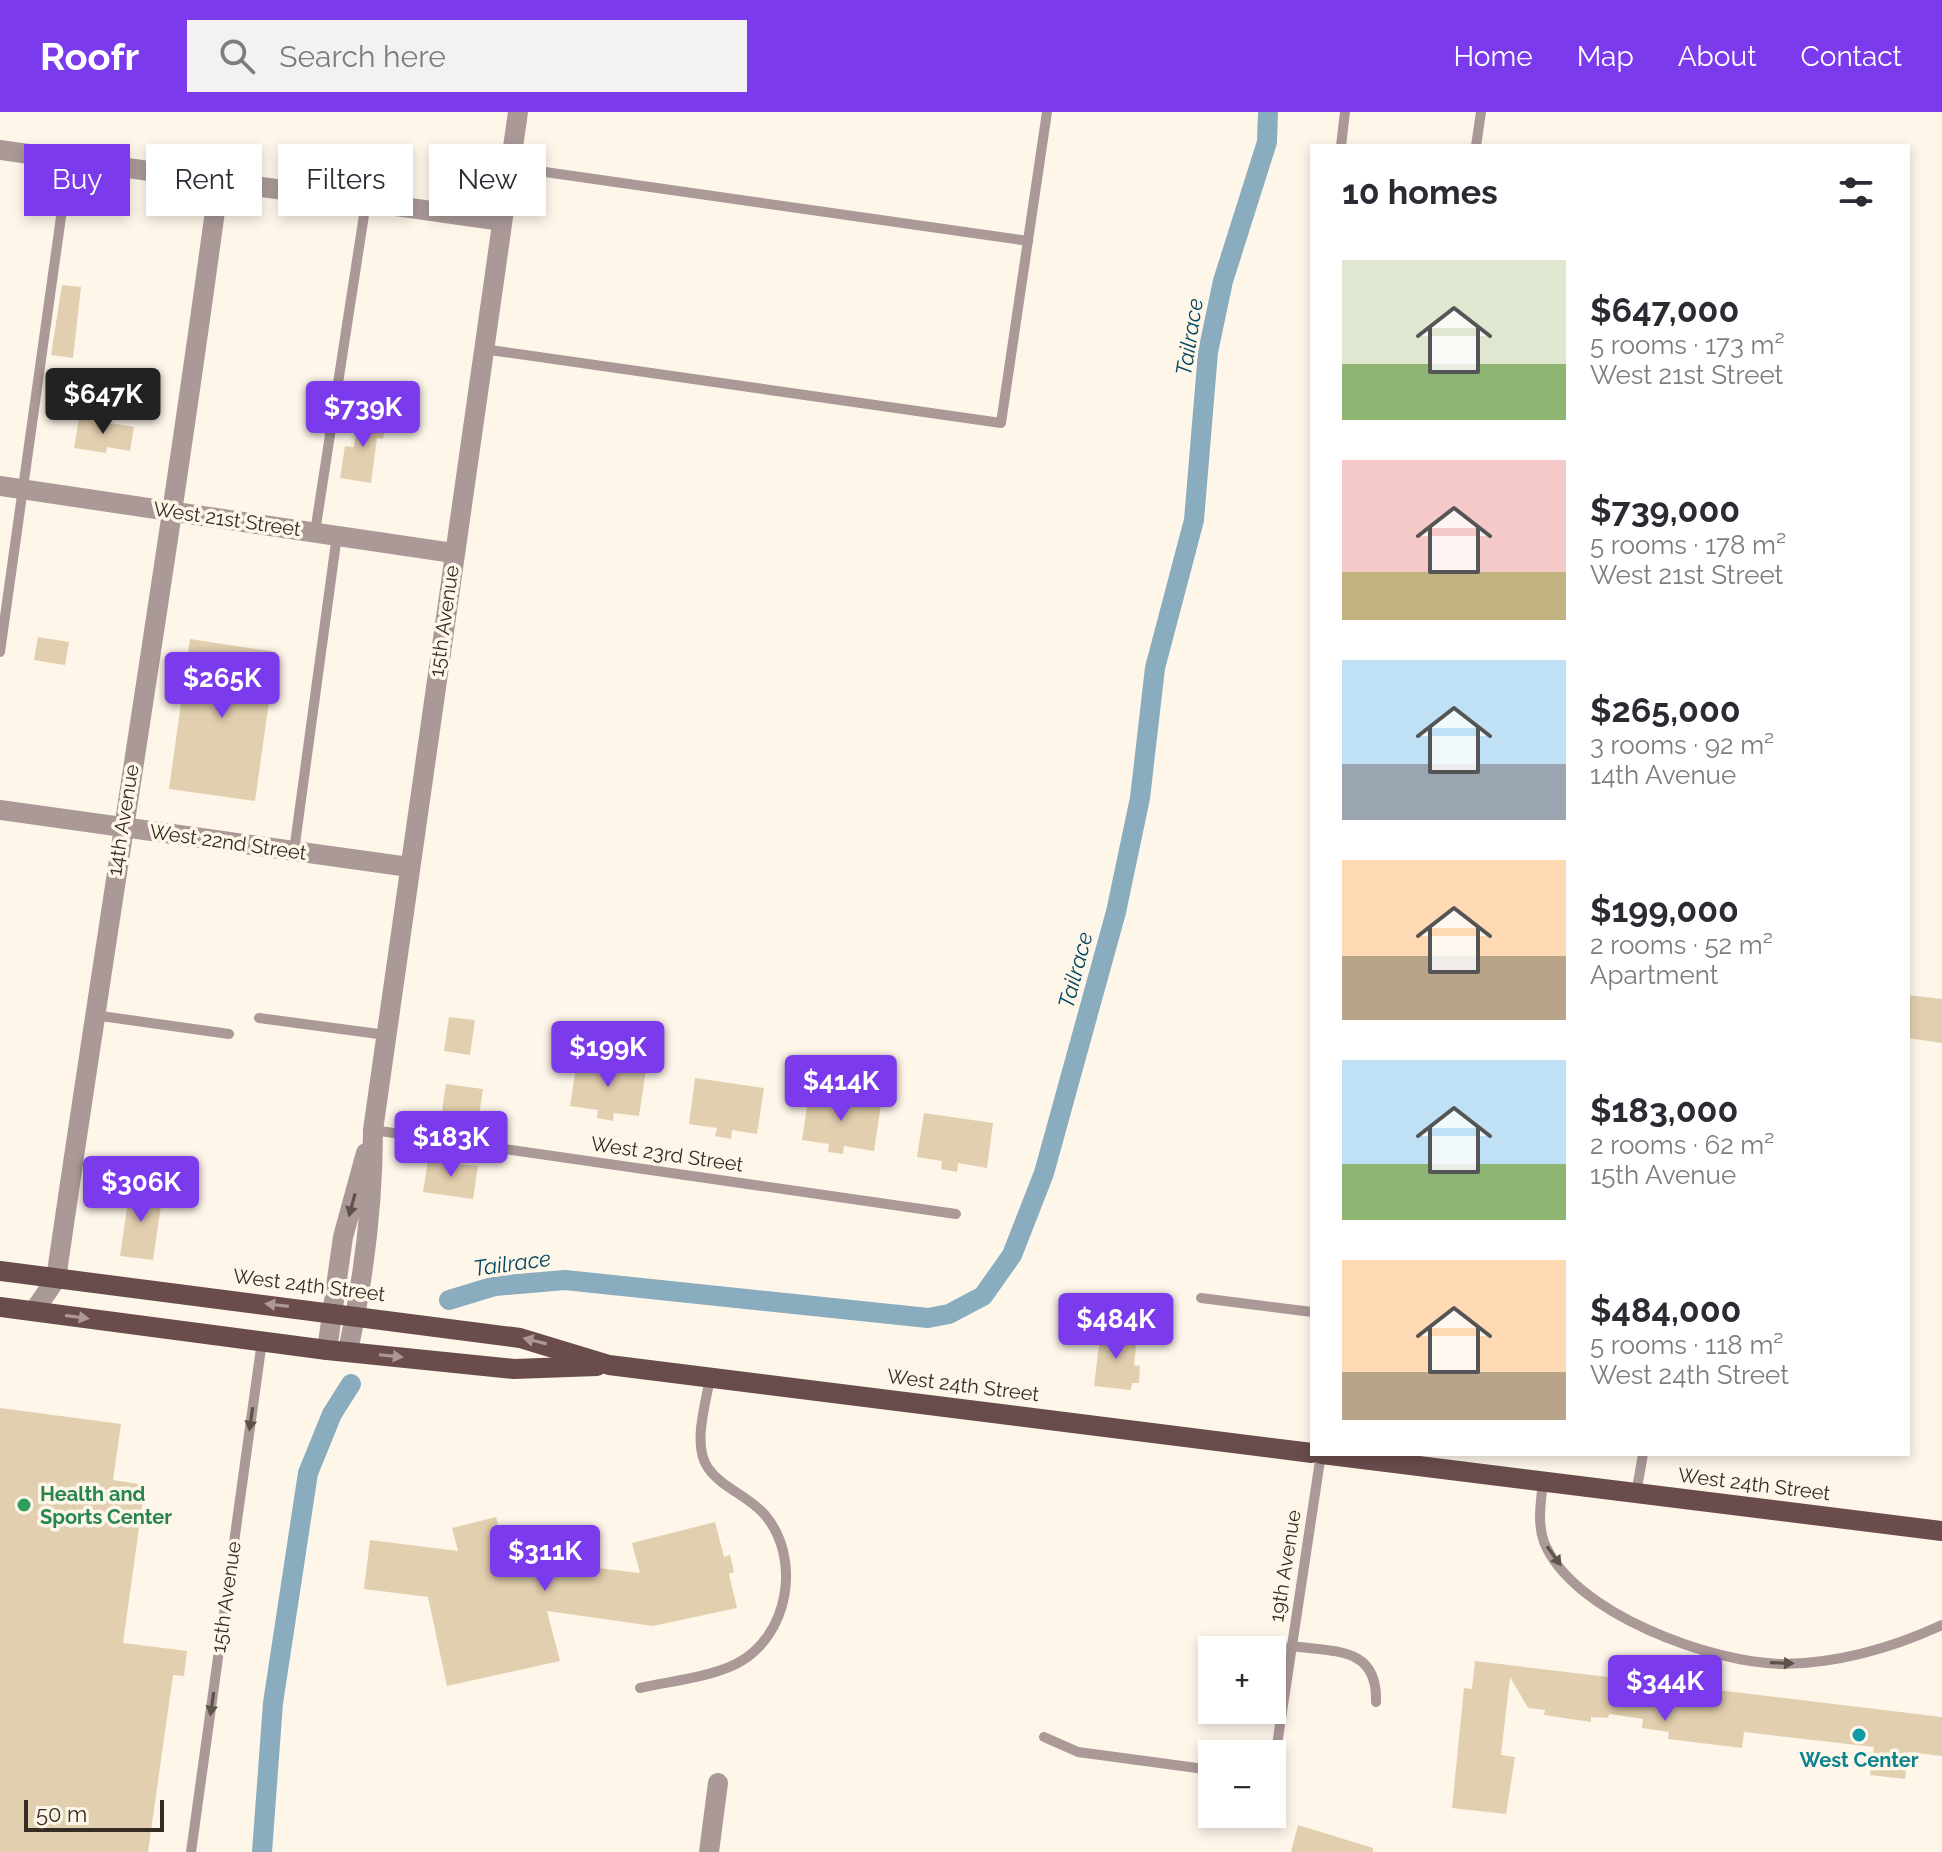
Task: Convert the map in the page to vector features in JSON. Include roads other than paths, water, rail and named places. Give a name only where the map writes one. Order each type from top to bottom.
[{"type":"main road","name":"West 24th Street","points":[[0,1271],[356,1314],[520,1338],[609,1365],[1310,1453]]},
{"type":"main road","name":"West 24th Street","points":[[0,1307],[337,1351],[514,1369],[609,1365]]},
{"type":"main road","name":"West 24th Street","points":[[1337,1456],[1942,1531]]},
{"type":"main road","points":[[1917,1528],[1942,1517]]},
{"type":"street","name":"15th Avenue","points":[[513,144],[518,112]]},
{"type":"street","points":[[0,150],[24,153]]},
{"type":"street","points":[[413,209],[502,221]]},
{"type":"street","name":"14th Avenue","points":[[34,1311],[56,1279],[122,826],[175,512],[214,216]]},
{"type":"street","name":"15th Avenue","points":[[337,1351],[356,1314],[364,1281],[373,1197],[373,1130],[503,216]]},
{"type":"street","name":"West 21st Street","points":[[0,486],[453,553]]},
{"type":"street","name":"West 22nd Street","points":[[0,810],[409,867]]},
{"type":"street","name":"15th Avenue","points":[[337,1351],[333,1312],[343,1237],[373,1130]]},
{"type":"street","points":[[709,1852],[718,1783]]},
{"type":"lane","points":[[482,349],[1001,423],[1047,112]]},
{"type":"lane","points":[[1341,144],[1345,112]]},
{"type":"lane","points":[[1476,144],[1481,112]]},
{"type":"lane","points":[[546,172],[1028,241]]},
{"type":"lane","points":[[0,652],[61,216]]},
{"type":"lane","points":[[315,532],[364,216]]},
{"type":"lane","points":[[294,851],[337,535]]},
{"type":"lane","points":[[94,1015],[229,1034]]},
{"type":"lane","points":[[259,1018],[386,1035]]},
{"type":"lane","name":"West 23rd Street","points":[[373,1130],[956,1214]]},
{"type":"lane","points":[[1201,1298],[1310,1312]]},
{"type":"lane","name":"15th Avenue","points":[[191,1852],[262,1341]]},
{"type":"lane","points":[[640,1688],[718,1671],[737,1663],[753,1653],[765,1639],[783,1604],[786,1562],[779,1538],[767,1516],[707,1467],[701,1437],[710,1378]]},
{"type":"lane","name":"19th Avenue","points":[[1278,1740],[1321,1456]]},
{"type":"lane","points":[[1636,1494],[1643,1456]]},
{"type":"lane","points":[[1543,1482],[1541,1528],[1545,1544],[1566,1573],[1616,1612],[1680,1643],[1751,1661],[1806,1663],[1876,1651],[1942,1625]]},
{"type":"lane","points":[[1291,1646],[1346,1653],[1363,1660],[1376,1681],[1376,1702]]},
{"type":"lane","points":[[1044,1737],[1078,1752],[1198,1768]]},
{"type":"waterway","name":"Tailrace","points":[[449,1300],[495,1286],[565,1280],[928,1318],[949,1314],[983,1296],[1012,1255],[1044,1173],[1116,912],[1140,798],[1155,668],[1194,520],[1208,352],[1223,281],[1267,142],[1268,112]]},
{"type":"waterway","name":"Tailrace","points":[[262,1852],[273,1703],[308,1473],[332,1414],[351,1384]]},
{"type":"place","name":"Health and Sports Center","points":[[24,1505]]},
{"type":"place","name":"West Center","points":[[1859,1735]]}]
